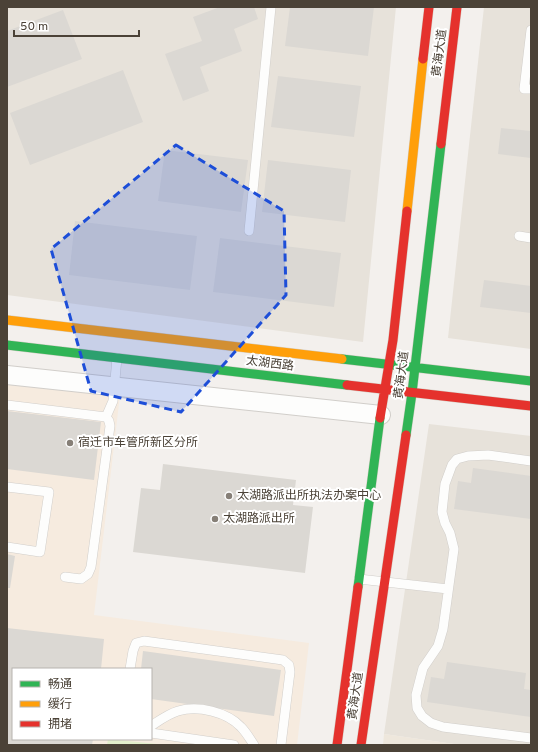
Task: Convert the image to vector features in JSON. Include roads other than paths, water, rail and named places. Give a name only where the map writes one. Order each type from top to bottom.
[{"type":"street","name":"黄海大道","points":[[337,745],[380,415],[393,340],[429,7]]},
{"type":"street","name":"黄海大道","points":[[361,745],[412,393],[457,7]]},
{"type":"street","name":"太湖西路","points":[[7,320],[531,381]]},
{"type":"street","name":"太湖西路","points":[[7,344],[384,390],[531,406]]},
{"type":"street","points":[[7,375],[380,415]]},
{"type":"lane","points":[[248,231],[271,7]]},
{"type":"lane","points":[[531,30],[524,88],[531,89]]},
{"type":"lane","points":[[519,236],[531,238]]},
{"type":"lane","points":[[106,417],[113,401],[117,358]]},
{"type":"lane","points":[[7,405],[106,417]]},
{"type":"lane","points":[[65,577],[81,580],[88,574],[90,567],[110,426],[106,417]]},
{"type":"lane","points":[[531,461],[488,455],[468,456],[458,459],[452,465],[445,484],[442,512],[450,533],[454,550],[443,629],[438,646],[423,668],[419,677],[416,695],[417,708],[422,716],[431,723],[443,727],[531,738]]},
{"type":"lane","points":[[7,487],[49,492],[40,552],[7,547]]},
{"type":"lane","points":[[359,579],[448,589]]},
{"type":"lane","points":[[130,668],[133,650],[136,643],[144,641],[283,660],[289,665],[290,672],[281,745]]},
{"type":"lane","points":[[152,725],[165,716],[187,709],[217,712],[231,719],[241,727],[254,745]]},
{"type":"lane","points":[[152,733],[234,745]]},
{"type":"place","name":"宿迁市车管所新区分所","points":[[70,443]]},
{"type":"place","name":"太湖路派出所执法办案中心","points":[[229,496]]},
{"type":"place","name":"太湖路派出所","points":[[215,519]]}]
